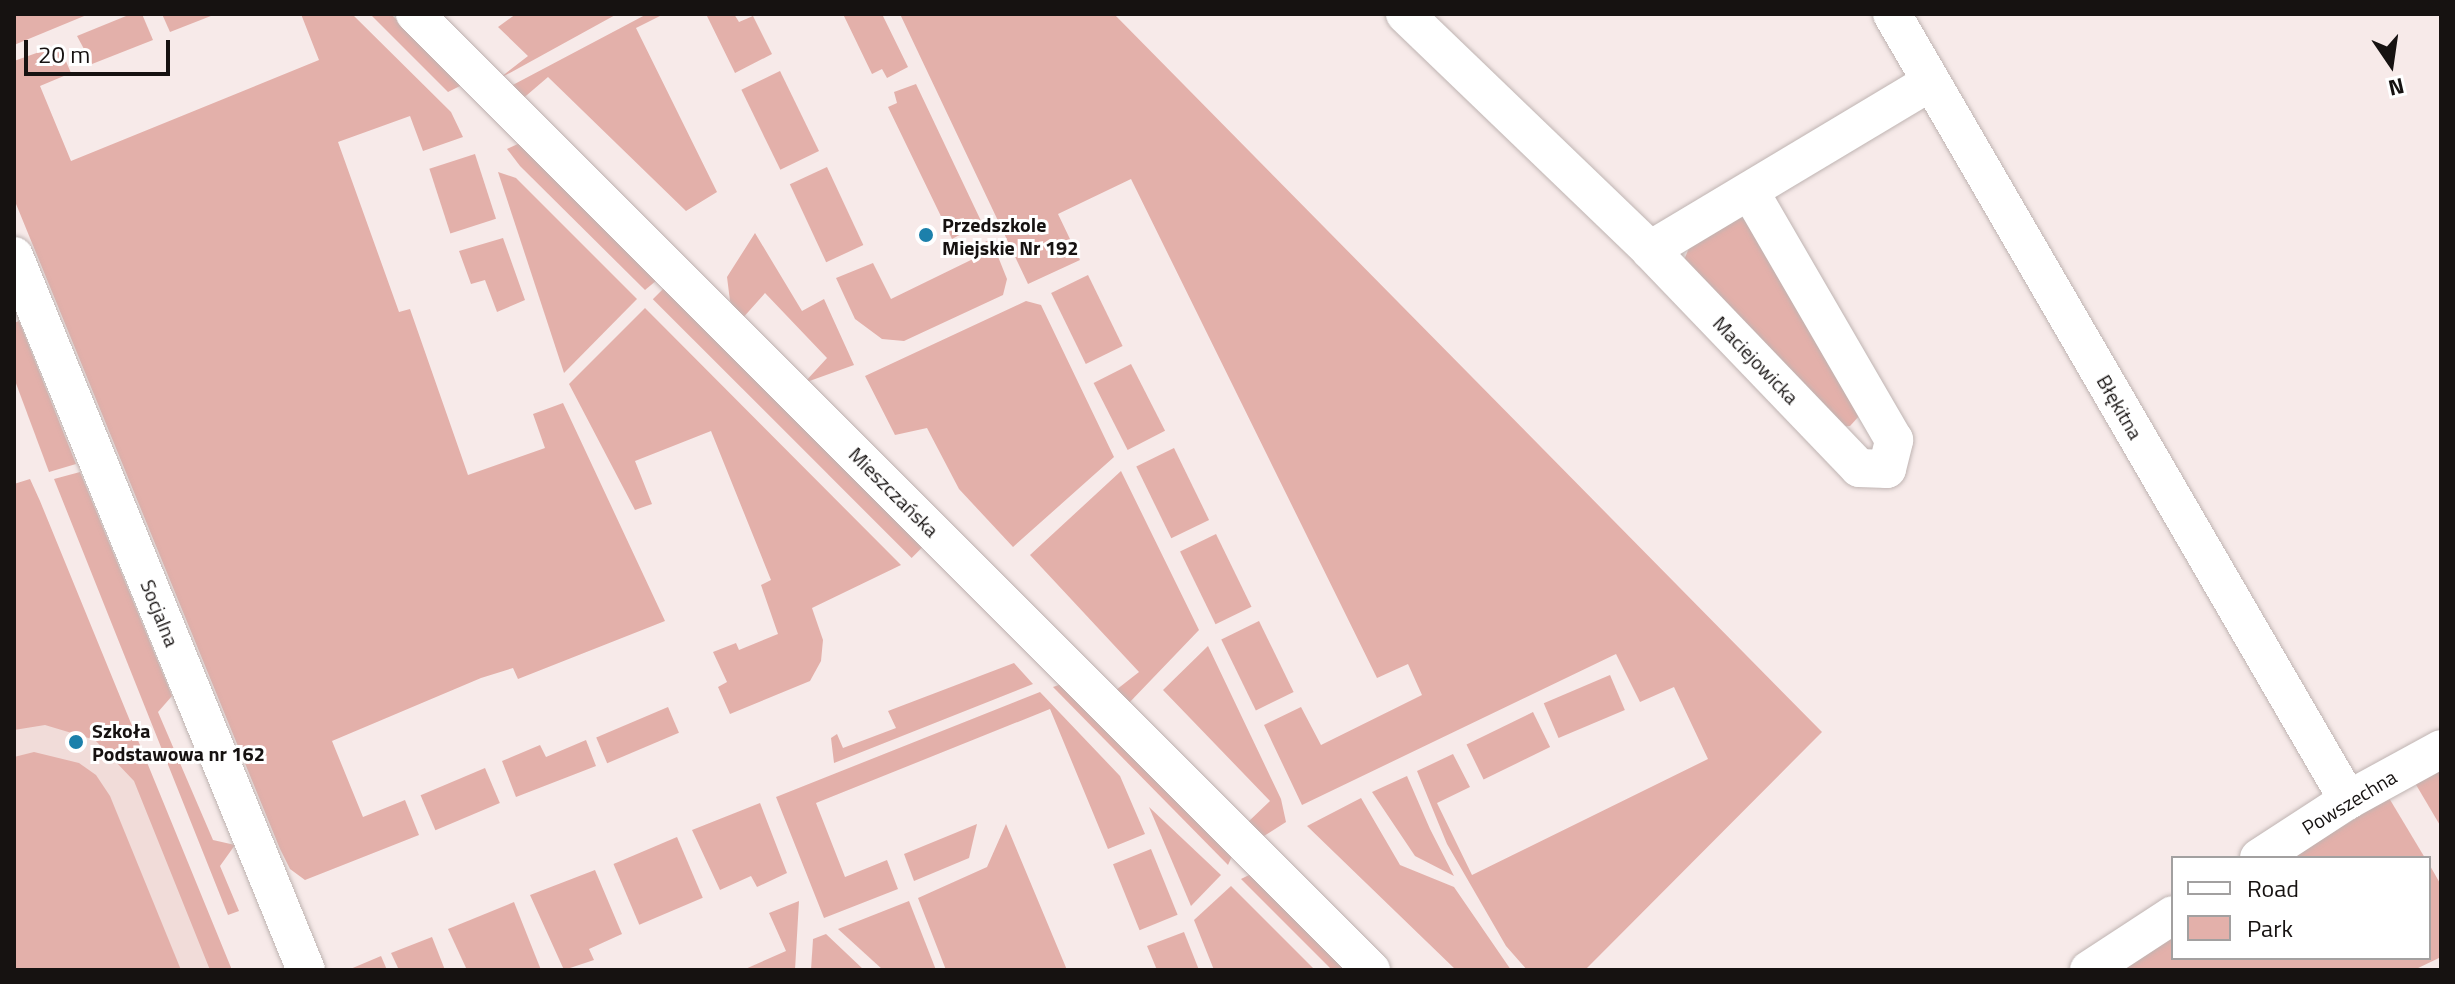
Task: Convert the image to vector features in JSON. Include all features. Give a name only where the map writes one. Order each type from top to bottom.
[{"type":"street","name":"Mieszczańska","points":[[415,14],[1371,970]]},
{"type":"street","name":"Maciejowicka","points":[[1405,14],[1650,250],[1859,468],[1887,469],[1894,440],[1751,193]]},
{"type":"street","name":"Błękitna","points":[[1892,14],[2348,800]]},
{"type":"street","points":[[1650,250],[1751,193],[1931,82]]},
{"type":"street","name":"Socjalna","points":[[14,256],[306,970]]},
{"type":"street","name":"Powszechna","points":[[2262,856],[2348,800],[2441,749]]},
{"type":"street","points":[[2089,970],[2171,916]]},
{"type":"shaded area","name":"Szkoła Podstawowa nr 162","points":[[14,513],[232,970],[14,970]]},
{"type":"green space","points":[[14,14],[89,14],[14,45]]},
{"type":"green space","points":[[131,14],[142,14],[153,40],[92,64],[77,36]]},
{"type":"green space","points":[[162,14],[216,14],[170,32]]},
{"type":"green space","points":[[301,14],[352,14],[451,112],[463,137],[423,151],[410,116],[338,142],[399,312],[410,309],[468,475],[545,448],[533,414],[563,403],[665,621],[518,679],[513,668],[481,678],[332,741],[363,817],[405,800],[419,835],[305,880],[290,869],[280,849],[14,199],[14,61],[59,45],[71,73],[40,86],[71,161],[319,60]]},
{"type":"green space","points":[[370,14],[391,14],[462,85],[448,92]]},
{"type":"green space","points":[[516,14],[617,14],[497,80],[528,56],[498,27]]},
{"type":"green space","points":[[647,14],[664,14],[636,28],[717,192],[686,211],[548,77],[520,101],[505,89]]},
{"type":"green space","points":[[706,14],[734,14],[739,22],[753,16],[772,54],[735,73]]},
{"type":"green space","points":[[843,14],[882,14],[908,67],[887,78],[882,69],[872,74]]},
{"type":"green space","points":[[900,14],[1114,14],[1822,732],[1585,970],[1527,970],[1506,946],[1447,844],[1417,771],[1453,754],[1470,787],[1437,803],[1472,875],[1708,759],[1674,687],[1640,702],[1616,654],[1302,805],[1264,725],[1301,707],[1321,745],[1422,695],[1408,664],[1377,678],[1131,179],[1058,214],[1080,260],[1028,284]]},
{"type":"green space","points":[[780,71],[819,151],[780,170],[741,90]]},
{"type":"green space","points":[[916,84],[982,223],[952,239],[888,107],[897,103],[894,92]]},
{"type":"green space","points":[[520,143],[657,280],[645,290],[520,166],[507,149]]},
{"type":"green space","points":[[475,154],[496,219],[450,234],[429,169]]},
{"type":"green space","points":[[827,167],[863,245],[826,262],[790,184]]},
{"type":"green space","points":[[498,172],[516,178],[637,299],[564,373]]},
{"type":"green space","points":[[1735,213],[1754,226],[1860,415],[1850,426],[1838,427],[1684,260],[1689,248]]},
{"type":"green space","points":[[755,233],[802,311],[824,299],[854,365],[804,383],[827,358],[765,293],[741,320],[730,301],[727,277]]},
{"type":"green space","points":[[503,238],[525,300],[497,312],[485,280],[471,284],[459,251]]},
{"type":"green space","points":[[991,239],[1007,279],[1003,295],[904,341],[882,339],[855,319],[836,278],[873,263],[891,299],[973,259],[969,250]]},
{"type":"green space","points":[[1088,275],[1123,346],[1086,364],[1051,293]]},
{"type":"green space","points":[[667,285],[926,544],[912,558],[653,299]]},
{"type":"green space","points":[[1026,301],[1041,305],[1114,457],[1013,547],[959,489],[927,428],[895,435],[865,376]]},
{"type":"green space","points":[[645,308],[901,565],[812,608],[823,640],[821,661],[810,681],[730,714],[718,687],[727,682],[713,652],[736,643],[739,650],[778,634],[761,585],[771,580],[711,431],[635,461],[652,504],[635,510],[569,384]]},
{"type":"green space","points":[[19,321],[76,464],[49,472],[14,378],[14,323]]},
{"type":"green space","points":[[1131,364],[1165,431],[1128,450],[1094,383]]},
{"type":"green space","points":[[1174,448],[1209,520],[1171,538],[1136,466]]},
{"type":"green space","points":[[1121,471],[1199,630],[1128,704],[1116,690],[1139,672],[1030,555]]},
{"type":"green space","points":[[80,472],[172,696],[158,712],[213,840],[235,845],[220,866],[239,911],[228,915],[54,479]]},
{"type":"green space","points":[[30,479],[232,970],[210,970],[134,781],[95,740],[45,725],[14,730],[14,484]]},
{"type":"green space","points":[[1216,534],[1252,607],[1216,624],[1180,552]]},
{"type":"green space","points":[[1259,621],[1294,692],[1256,710],[1221,639]]},
{"type":"green space","points":[[1208,646],[1281,799],[1286,822],[1264,836],[1248,822],[1270,801],[1163,690]]},
{"type":"green space","points":[[1014,663],[1033,684],[834,763],[831,738],[837,734],[843,748],[896,728],[888,711]]},
{"type":"green space","points":[[1610,675],[1625,710],[1559,738],[1544,703]]},
{"type":"green space","points":[[1064,683],[1234,852],[1228,865],[1053,687]]},
{"type":"green space","points":[[1040,692],[1120,776],[1145,834],[1108,849],[1050,709],[816,803],[845,877],[887,860],[898,889],[824,918],[776,797]]},
{"type":"green space","points":[[668,707],[679,733],[607,763],[596,737]]},
{"type":"green space","points":[[1533,712],[1550,747],[1484,779],[1466,744]]},
{"type":"green space","points":[[586,740],[596,766],[516,797],[502,761],[540,745],[546,757]]},
{"type":"green space","points":[[34,752],[79,763],[96,775],[110,796],[181,970],[14,970],[14,757]]},
{"type":"green space","points":[[485,768],[500,803],[435,830],[421,795]]},
{"type":"green space","points":[[2441,769],[2441,827],[2415,783]]},
{"type":"green space","points":[[1407,776],[1454,876],[1415,856],[1372,792]]},
{"type":"green space","points":[[1361,798],[1400,865],[1454,887],[1511,970],[1456,970],[1307,826]]},
{"type":"green space","points":[[2389,798],[2424,856],[2294,856]]},
{"type":"green space","points":[[760,803],[787,873],[757,887],[751,876],[720,890],[692,830]]},
{"type":"green space","points":[[1149,807],[1221,875],[1191,906]]},
{"type":"green space","points":[[977,824],[969,858],[914,881],[904,854]]},
{"type":"green space","points":[[1006,824],[1067,970],[946,970],[918,898],[987,867]]},
{"type":"green space","points":[[677,837],[703,898],[639,925],[613,864]]},
{"type":"green space","points":[[1151,849],[1178,915],[1140,930],[1113,864]]},
{"type":"green space","points":[[2431,868],[2441,885],[2441,957],[2414,970],[2120,970],[2171,935],[2171,960],[2431,960]]},
{"type":"green space","points":[[595,870],[622,934],[589,949],[594,960],[564,970],[530,895]]},
{"type":"green space","points":[[1255,872],[1352,970],[1332,970],[1241,879]]},
{"type":"green space","points":[[1231,886],[1315,970],[1214,970],[1194,920]]},
{"type":"green space","points":[[799,901],[795,970],[743,970],[786,951],[769,913]]},
{"type":"green space","points":[[909,901],[936,970],[883,970],[838,929]]},
{"type":"green space","points":[[514,902],[541,970],[467,970],[448,929]]},
{"type":"green space","points":[[1184,932],[1199,970],[1157,970],[1147,946]]},
{"type":"green space","points":[[826,934],[864,970],[811,970],[813,939]]},
{"type":"green space","points":[[432,937],[445,970],[399,970],[391,953]]},
{"type":"green space","points":[[381,956],[387,970],[348,970]]},
{"type":"place","name":"Przedszkole Miejskie Nr 192","points":[[926,235]]},
{"type":"place","name":"Szkoła Podstawowa nr 162","points":[[76,742]]}]
